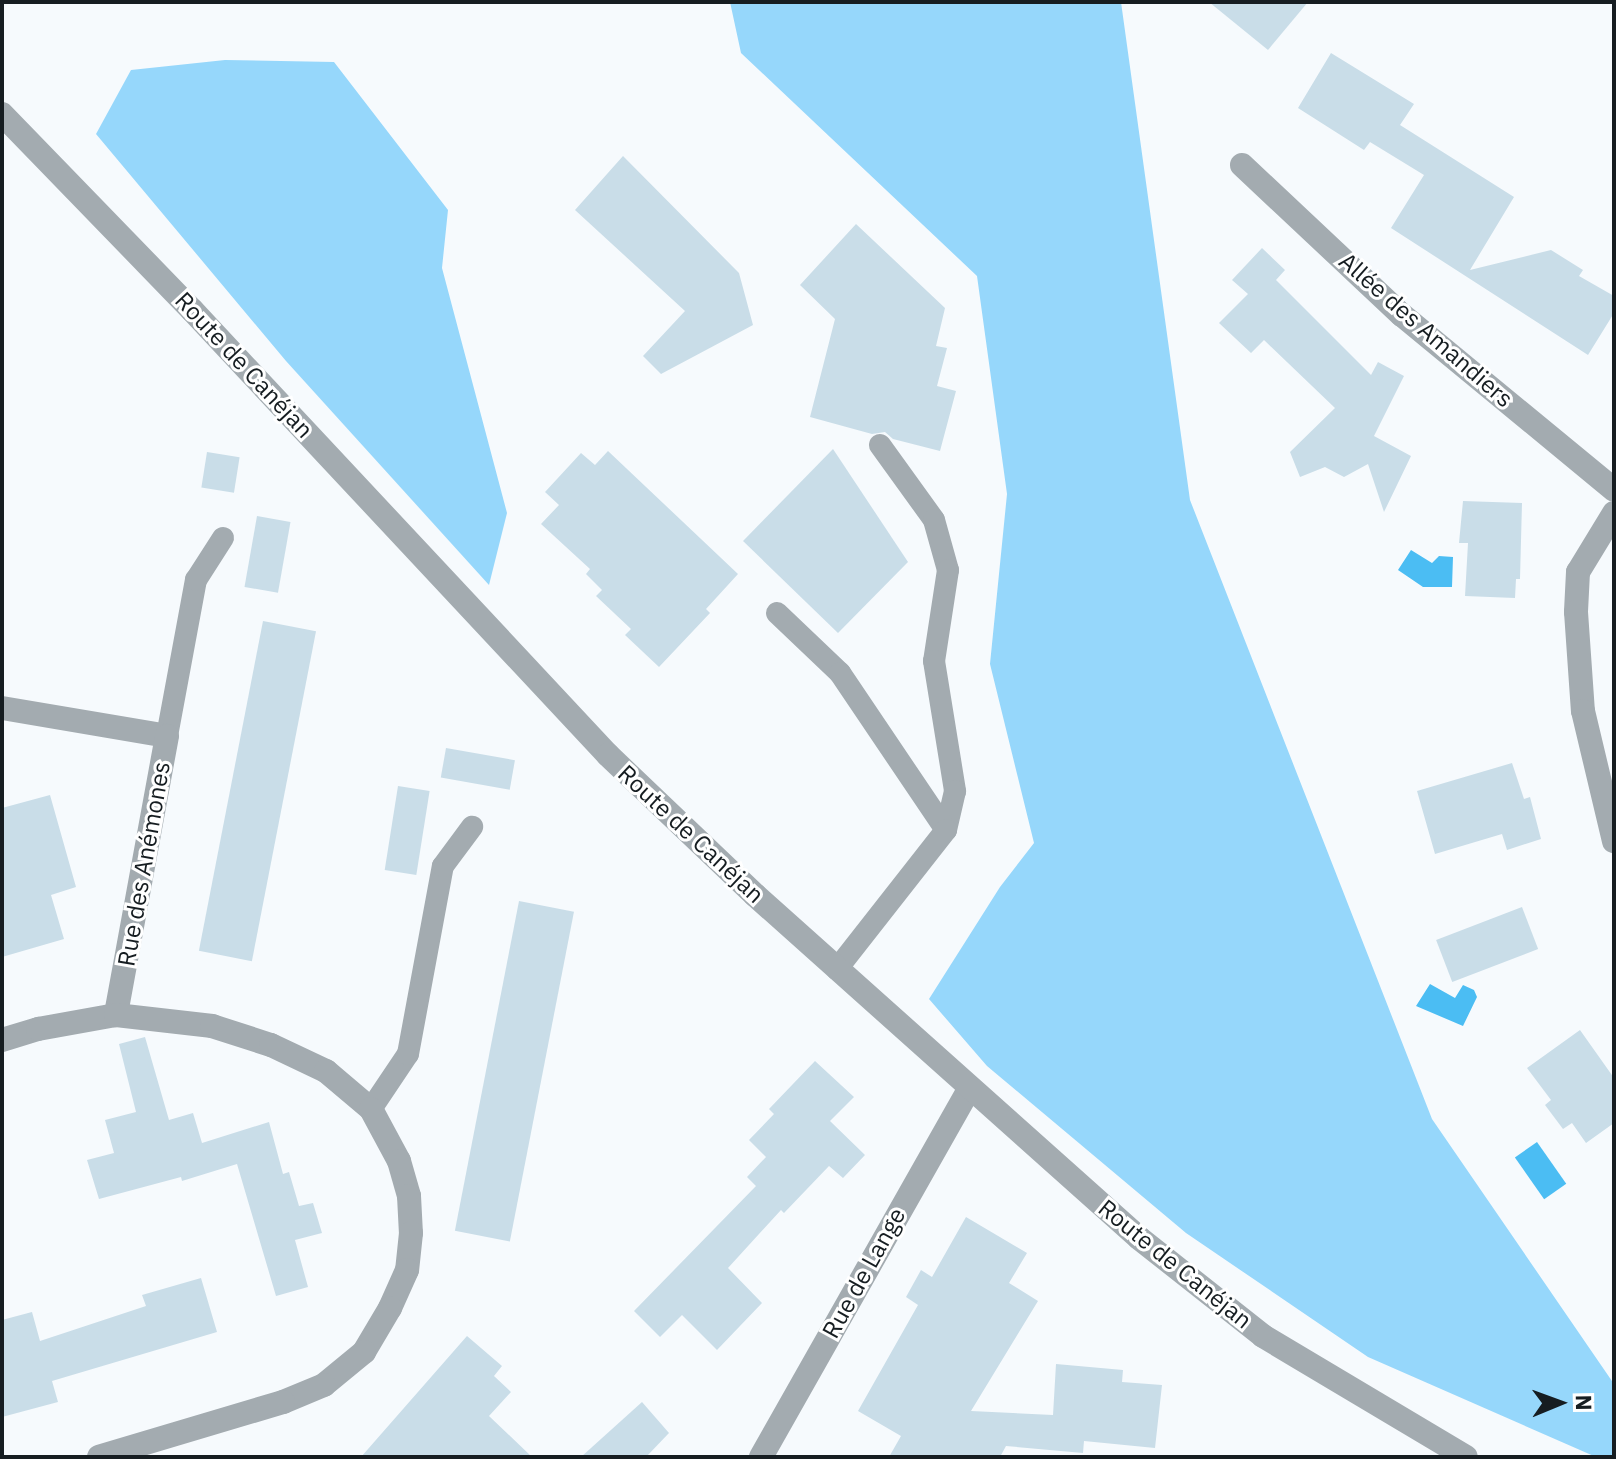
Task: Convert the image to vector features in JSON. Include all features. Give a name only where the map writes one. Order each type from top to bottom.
[{"type":"street","name":"Route de Canéjan","points":[[2,114],[192,310],[608,755],[837,969],[1139,1238],[1263,1336],[1466,1457]]},
{"type":"street","name":"Allée des Amandiers","points":[[1242,165],[1402,315],[1614,490]]},
{"type":"street","points":[[1614,513],[1578,572],[1576,612],[1583,711],[1614,841]]},
{"type":"street","name":"Rue des Anémones","points":[[2,708],[167,736],[116,1015]]},
{"type":"street","points":[[2,1040],[38,1029],[116,1015],[212,1026],[271,1045],[326,1071],[371,1109],[399,1161],[409,1196],[411,1233],[407,1270],[390,1308],[364,1352],[324,1385],[283,1402],[99,1457]]},
{"type":"street","name":"Rue de Lange","points":[[761,1457],[969,1089]]},
{"type":"lane","points":[[837,969],[946,830],[955,791],[934,661],[948,570],[934,520],[880,445]]},
{"type":"lane","points":[[167,736],[196,580],[223,538]]},
{"type":"lane","points":[[777,613],[840,673],[946,830]]},
{"type":"lane","points":[[371,1109],[408,1054],[443,866],[472,827]]},
{"type":"shaded area","points":[[730,2],[1121,2],[1190,500],[1432,1119],[1614,1384],[1614,1457],[1596,1457],[1368,1357],[1186,1233],[987,1066],[929,999],[1000,887],[1034,843],[990,664],[1007,494],[977,276],[741,53]]},
{"type":"shaded area","points":[[225,60],[334,62],[448,210],[442,268],[507,513],[489,585],[286,361],[96,134],[131,70]]},
{"type":"shaded area","points":[[1411,550],[1432,563],[1439,556],[1453,557],[1452,587],[1423,587],[1398,570]]},
{"type":"shaded area","points":[[1430,984],[1455,998],[1463,985],[1474,990],[1477,997],[1463,1026],[1416,1006]]},
{"type":"shaded area","points":[[1537,1142],[1566,1184],[1544,1199],[1515,1157]]},
{"type":"building","points":[[1209,2],[1308,2],[1268,50]]},
{"type":"building","points":[[1331,53],[1414,104],[1400,125],[1514,197],[1470,270],[1551,250],[1583,270],[1579,276],[1614,296],[1614,313],[1588,355],[1391,228],[1424,175],[1370,142],[1364,150],[1298,108]]},
{"type":"building","points":[[623,156],[739,273],[753,325],[661,374],[643,356],[685,311],[575,210]]},
{"type":"building","points":[[856,224],[945,308],[936,346],[947,348],[937,386],[956,391],[940,451],[893,439],[885,432],[872,434],[810,417],[835,319],[800,285]]},
{"type":"building","points":[[1262,248],[1285,270],[1276,280],[1371,375],[1378,362],[1404,376],[1374,436],[1411,456],[1384,512],[1368,464],[1344,477],[1325,467],[1300,477],[1290,452],[1335,408],[1264,340],[1251,353],[1219,323],[1248,294],[1232,280]]},
{"type":"building","points":[[833,449],[908,562],[838,633],[743,541]]},
{"type":"building","points":[[608,451],[738,574],[706,609],[710,613],[659,667],[625,635],[631,629],[596,596],[602,590],[586,574],[590,569],[541,524],[559,505],[545,492],[581,453],[595,465]]},
{"type":"building","points":[[207,452],[240,457],[234,493],[201,488]]},
{"type":"building","points":[[1463,501],[1522,503],[1520,579],[1516,579],[1515,598],[1465,596],[1468,543],[1459,543]]},
{"type":"building","points":[[257,516],[290,522],[278,593],[244,587]]},
{"type":"building","points":[[263,621],[316,631],[252,961],[199,951]]},
{"type":"building","points":[[446,748],[515,760],[510,790],[441,778]]},
{"type":"building","points":[[1512,763],[1524,799],[1530,797],[1541,839],[1507,850],[1502,834],[1435,854],[1417,791]]},
{"type":"building","points":[[398,786],[430,791],[416,875],[385,870]]},
{"type":"building","points":[[50,795],[76,887],[51,895],[64,939],[2,957],[2,808]]},
{"type":"building","points":[[519,901],[574,912],[510,1242],[455,1231]]},
{"type":"building","points":[[1522,907],[1538,949],[1452,982],[1436,940]]},
{"type":"building","points":[[1580,1030],[1614,1078],[1614,1123],[1586,1143],[1572,1123],[1563,1129],[1545,1105],[1551,1100],[1527,1068]]},
{"type":"building","points":[[145,1037],[169,1120],[193,1113],[202,1143],[269,1122],[283,1174],[289,1172],[299,1206],[313,1203],[322,1233],[295,1240],[308,1287],[276,1296],[237,1164],[182,1181],[181,1177],[99,1199],[87,1160],[114,1153],[105,1120],[136,1112],[119,1044]]},
{"type":"building","points":[[815,1061],[854,1097],[830,1121],[865,1155],[843,1178],[829,1166],[784,1213],[781,1210],[728,1268],[762,1303],[717,1350],[682,1315],[660,1337],[634,1311],[756,1186],[747,1177],[766,1157],[749,1140],[774,1114],[769,1109]]},
{"type":"building","points":[[966,1217],[1027,1253],[1009,1283],[1038,1301],[971,1411],[1053,1415],[1056,1364],[1123,1370],[1122,1382],[1162,1385],[1155,1448],[1084,1441],[1083,1453],[1006,1446],[1000,1457],[889,1457],[901,1436],[858,1411],[918,1305],[906,1297],[921,1270],[932,1277]]},
{"type":"building","points":[[201,1278],[217,1332],[52,1381],[58,1402],[2,1417],[2,1320],[32,1312],[40,1341],[146,1306],[142,1295]]},
{"type":"building","points":[[467,1336],[502,1366],[494,1376],[511,1392],[489,1416],[532,1457],[361,1457]]},
{"type":"building","points":[[642,1402],[669,1433],[646,1457],[581,1457]]}]
